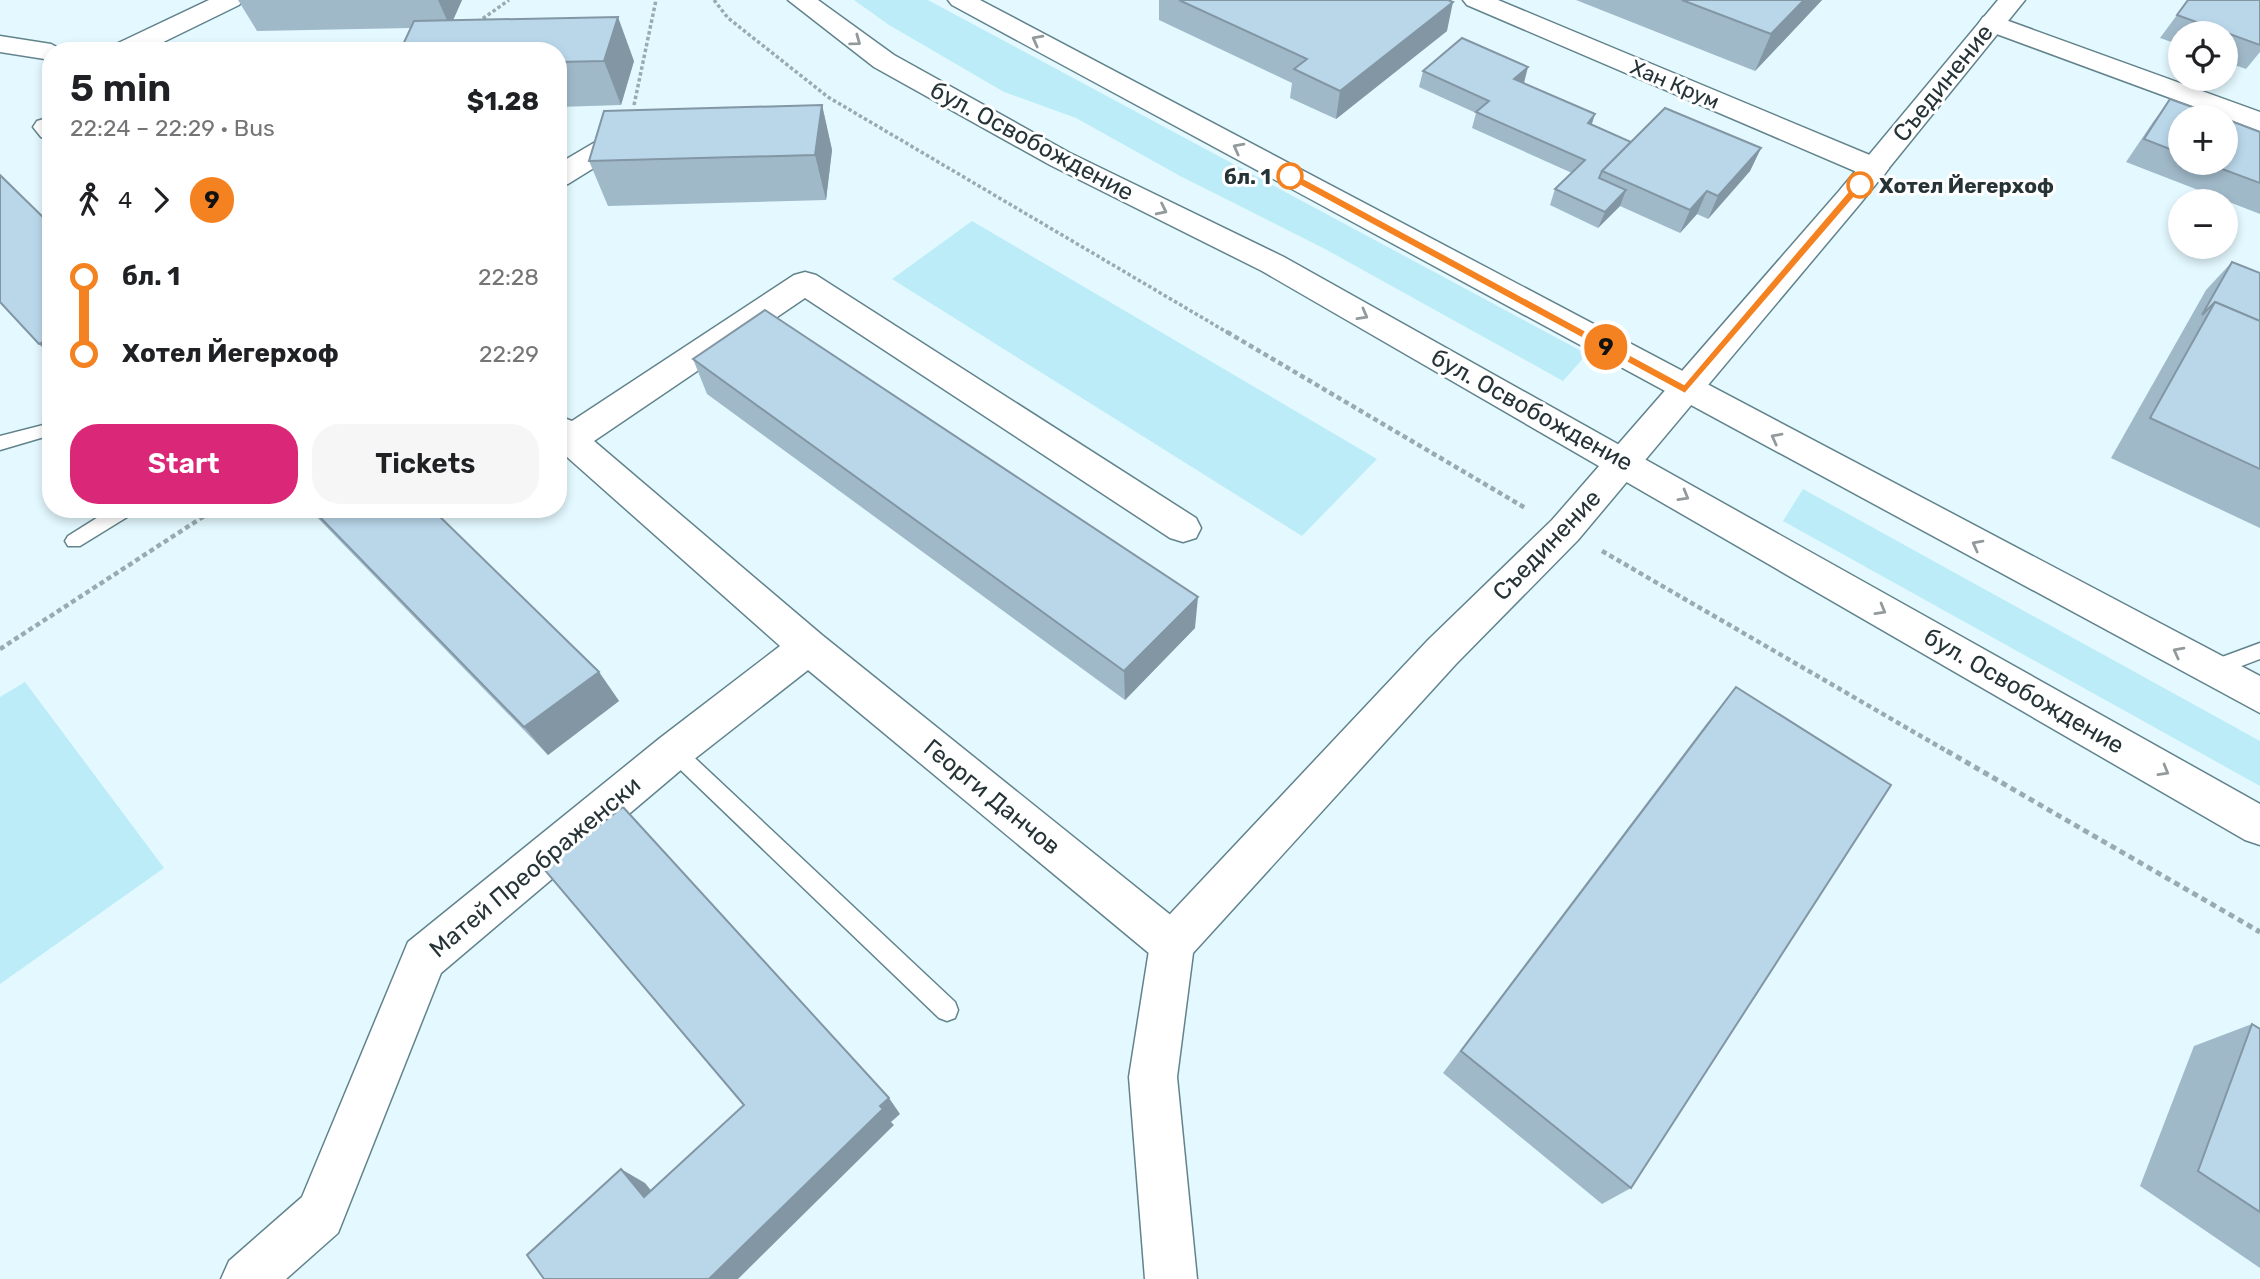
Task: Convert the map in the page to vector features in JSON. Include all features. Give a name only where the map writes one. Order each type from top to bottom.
[{"type":"street","points":[[142,42],[230,0]]},
{"type":"street","name":"бул. Освобождение","points":[[801,0],[884,61],[1060,159],[1273,264],[1625,462],[2260,826]]},
{"type":"street","points":[[961,0],[1685,390],[2260,695]]},
{"type":"street","name":"Хан Крум","points":[[1476,0],[1874,167]]},
{"type":"street","name":"Съединение","points":[[1172,944],[1441,652],[1565,530],[1874,167],[2011,0]]},
{"type":"street","points":[[1992,23],[2260,122]]},
{"type":"street","points":[[0,44],[42,50]]},
{"type":"street","points":[[567,172],[624,137]]},
{"type":"street","points":[[567,432],[805,283],[1183,528]]},
{"type":"street","name":"Георги Данчов","points":[[567,437],[808,647],[1172,944]]},
{"type":"street","name":"Матей Преображенски","points":[[247,1279],[320,1215],[424,958],[674,751],[808,647]]},
{"type":"street","points":[[1171,1279],[1153,1077],[1172,944]]},
{"type":"lane","points":[[0,443],[42,431]]},
{"type":"lane","points":[[74,541],[111,518]]},
{"type":"lane","points":[[2210,670],[2260,651]]},
{"type":"lane","points":[[674,751],[947,1010]]},
{"type":"path","points":[[475,24],[509,0]]},
{"type":"path","points":[[624,137],[628,135],[656,0]]},
{"type":"path","points":[[714,0],[728,18],[828,97],[1502,495]]},
{"type":"path","points":[[0,649],[201,518]]},
{"type":"path","points":[[1620,562],[2260,932]]},
{"type":"shaded area","points":[[854,0],[928,0],[1587,354],[1563,381],[1325,249],[1180,176],[1076,118],[1004,92],[889,25]]},
{"type":"shaded area","points":[[972,221],[1377,459],[1302,536],[892,279]]},
{"type":"shaded area","points":[[1803,489],[2260,741],[2260,786],[1783,521]]},
{"type":"shaded area","points":[[25,682],[164,868],[0,984],[0,697]]},
{"type":"building","points":[[1179,0],[1453,2],[1340,91],[1294,69],[1307,59]]},
{"type":"building","points":[[1682,0],[1804,0],[1771,34]]},
{"type":"building","points":[[2188,0],[2260,0],[2260,45],[2238,37],[2238,21],[2194,21],[2177,15]]},
{"type":"building","points":[[618,17],[604,61],[567,62],[567,42],[404,42],[414,21]]},
{"type":"building","points":[[1462,38],[1528,67],[1514,79],[1595,114],[1588,123],[1631,142],[1602,171],[1599,178],[1626,190],[1605,212],[1555,189],[1585,160],[1476,112],[1489,101],[1423,71]]},
{"type":"building","points":[[2170,99],[2187,105],[2168,105],[2168,148],[2144,139]]},
{"type":"building","points":[[822,105],[815,155],[589,161],[604,111]]},
{"type":"building","points":[[1665,108],[1761,148],[1718,196],[1707,191],[1690,210],[1602,171]]},
{"type":"building","points":[[2238,124],[2260,132],[2260,183],[2238,175]]},
{"type":"building","points":[[0,175],[42,216],[42,342],[39,344],[0,302]]},
{"type":"building","points":[[2232,262],[2260,273],[2260,321],[2215,302],[2202,315]]},
{"type":"building","points":[[2215,302],[2260,321],[2260,469],[2150,418]]},
{"type":"building","points":[[765,310],[1198,597],[1124,671],[693,359]]},
{"type":"building","points":[[321,518],[441,518],[599,672],[524,727]]},
{"type":"building","points":[[1736,687],[1891,785],[1631,1188],[1461,1051]]},
{"type":"building","points":[[623,807],[889,1098],[880,1106],[883,1109],[709,1279],[544,1279],[527,1255],[621,1169],[644,1197],[744,1105],[543,868]]},
{"type":"building","points":[[2252,1024],[2260,1029],[2260,1212],[2198,1171]]},
{"type":"bus line","name":"9","points":[[1290,176],[1685,390],[1860,185]]},
{"type":"place","name":"бл. 1","points":[[1290,176]]},
{"type":"place","name":"Хотел Йегерхоф","points":[[1860,185]]}]
